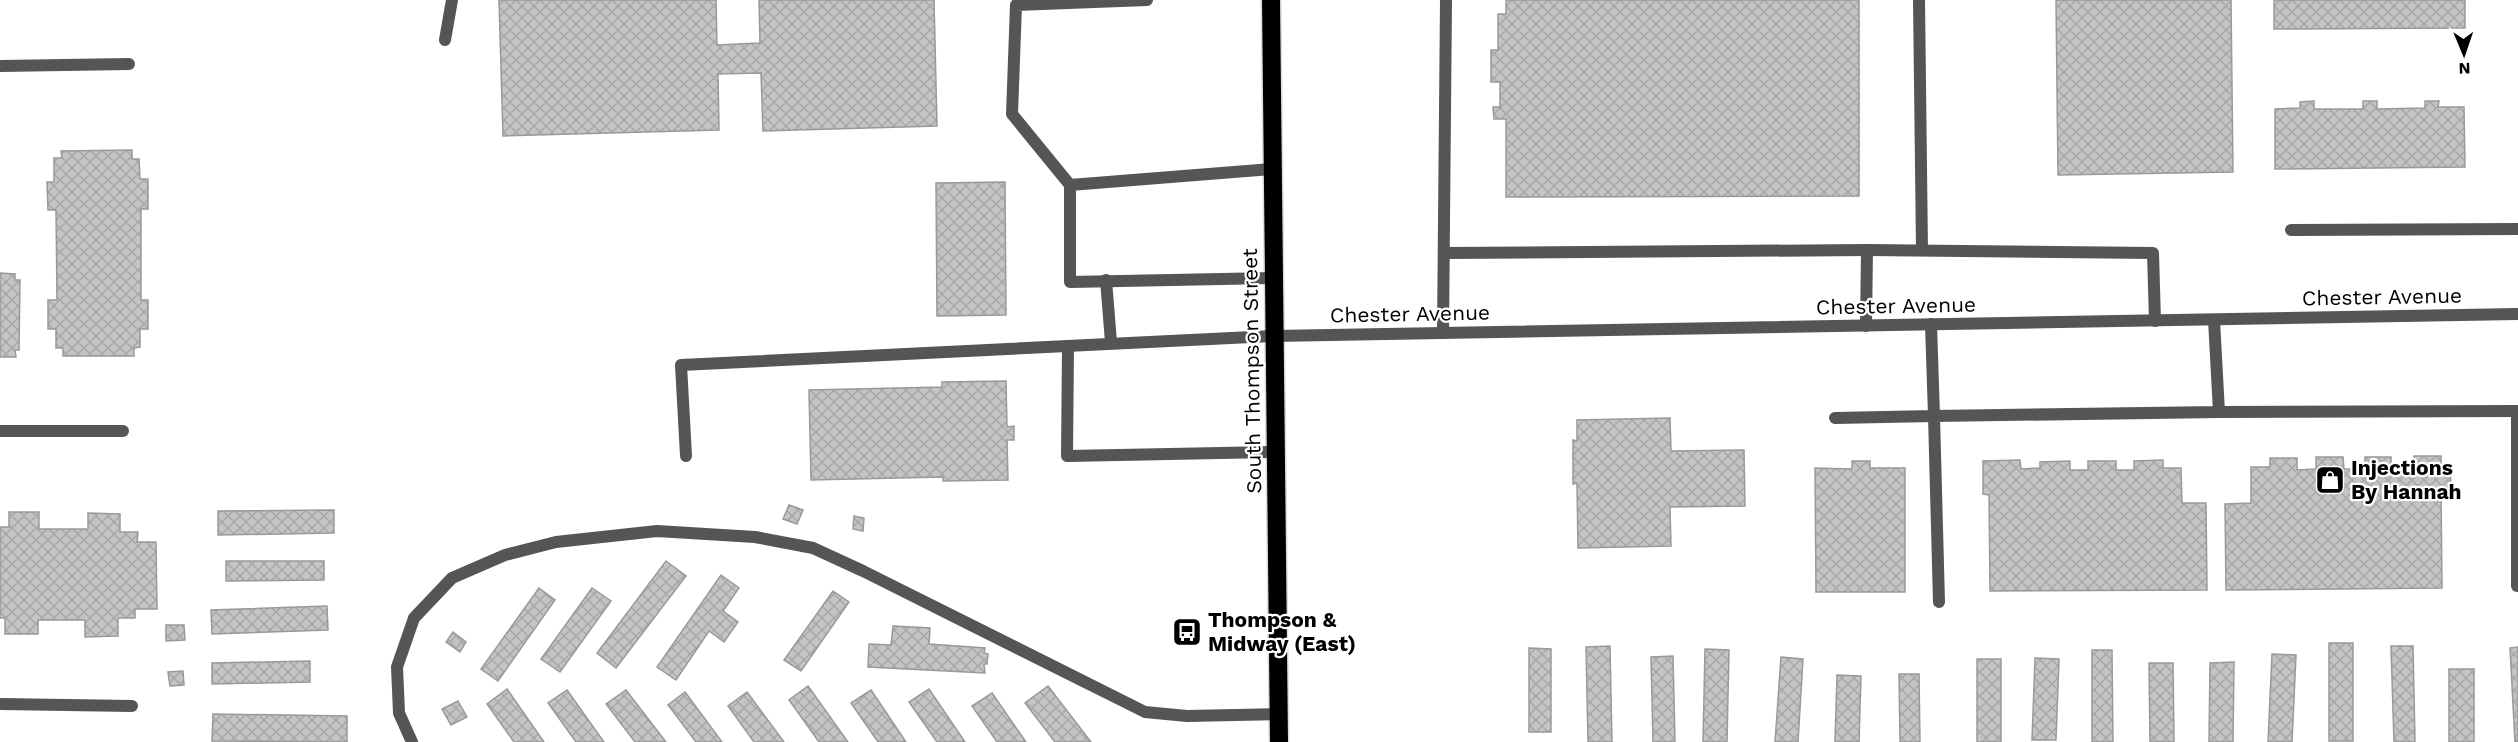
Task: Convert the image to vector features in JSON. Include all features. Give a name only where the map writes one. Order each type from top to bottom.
[{"type":"highway","name":"South Thompson Street","points":[[1271,0],[1279,742]]},
{"type":"street","points":[[445,40],[452,0]]},
{"type":"street","points":[[1147,0],[1016,2],[1012,114],[1070,184],[1071,282],[1274,278]]},
{"type":"street","points":[[1443,333],[1446,0]]},
{"type":"street","points":[[1919,0],[1922,250]]},
{"type":"street","points":[[0,66],[129,64]]},
{"type":"street","points":[[1070,184],[1272,169]]},
{"type":"street","points":[[2291,230],[2518,229]]},
{"type":"street","points":[[1444,253],[1867,250],[2152,253],[2155,321]]},
{"type":"street","points":[[1866,326],[1867,250]]},
{"type":"street","points":[[1106,280],[1111,342]]},
{"type":"street","name":"Chester Avenue","points":[[686,456],[681,365],[1111,342],[1274,336],[2518,314]]},
{"type":"street","points":[[2214,320],[2219,412]]},
{"type":"street","points":[[1931,324],[1939,602]]},
{"type":"street","points":[[1068,346],[1067,456],[1275,452]]},
{"type":"street","points":[[1835,418],[2219,412],[2518,411],[2517,586]]},
{"type":"street","points":[[0,431],[123,431]]},
{"type":"street","points":[[412,742],[399,713],[397,667],[414,618],[452,578],[505,555],[556,542],[657,531],[755,537],[813,548],[1145,712],[1187,716],[1278,714]]},
{"type":"street","points":[[0,704],[132,706]]},
{"type":"building","points":[[499,0],[716,0],[717,45],[760,43],[759,0],[934,0],[937,126],[763,131],[761,73],[718,74],[719,130],[503,136]]},
{"type":"building","points":[[1506,0],[1859,0],[1859,196],[1506,197],[1506,119],[1494,119],[1493,107],[1500,107],[1500,82],[1491,82],[1491,50],[1498,50],[1498,14],[1506,14]]},
{"type":"building","points":[[2056,0],[2231,0],[2233,172],[2058,175]]},
{"type":"building","points":[[2274,0],[2465,0],[2465,28],[2274,29]]},
{"type":"building","points":[[2314,101],[2314,109],[2363,109],[2363,101],[2377,101],[2377,109],[2425,108],[2425,101],[2439,101],[2438,107],[2464,107],[2465,167],[2275,169],[2275,109],[2300,108],[2300,102]]},
{"type":"building","points":[[132,150],[132,159],[139,159],[140,179],[148,179],[148,209],[141,209],[141,300],[148,300],[148,329],[140,329],[140,347],[134,348],[134,356],[63,356],[63,348],[56,348],[56,329],[48,329],[48,300],[57,300],[56,210],[48,210],[47,182],[54,182],[54,158],[62,158],[61,151]]},
{"type":"building","points":[[1005,182],[1006,315],[937,316],[936,183]]},
{"type":"building","points":[[0,273],[15,274],[15,280],[20,280],[19,350],[15,350],[16,357],[0,357]]},
{"type":"building","points":[[1006,381],[1007,427],[1014,426],[1014,440],[1007,440],[1008,480],[943,481],[943,477],[811,480],[809,390],[942,387],[942,382]]},
{"type":"building","points":[[1670,418],[1671,451],[1744,450],[1745,506],[1670,507],[1671,546],[1578,548],[1577,483],[1573,484],[1573,440],[1577,441],[1577,420]]},
{"type":"building","points":[[2414,456],[2441,456],[2441,466],[2450,465],[2451,487],[2441,487],[2442,588],[2226,590],[2225,504],[2251,503],[2251,467],[2270,467],[2270,458],[2297,458],[2297,470],[2316,469],[2316,457],[2343,457],[2344,469],[2365,469],[2365,457],[2391,457],[2391,467],[2414,467]]},
{"type":"building","points":[[2020,460],[2021,469],[2040,468],[2040,462],[2070,461],[2070,470],[2088,470],[2088,461],[2116,461],[2116,470],[2134,470],[2134,461],[2163,460],[2163,468],[2181,468],[2182,503],[2206,503],[2207,590],[1990,591],[1989,495],[1983,494],[1983,461]]},
{"type":"building","points":[[1852,461],[1870,461],[1870,468],[1905,468],[1905,592],[1816,592],[1815,468],[1852,469]]},
{"type":"building","points":[[789,505],[803,510],[797,524],[783,519]]},
{"type":"building","points":[[334,510],[334,533],[218,535],[218,511]]},
{"type":"building","points":[[9,512],[39,512],[39,529],[88,529],[88,513],[120,514],[120,532],[138,532],[137,542],[156,542],[157,609],[135,609],[135,618],[118,618],[118,636],[85,637],[85,620],[38,620],[38,634],[5,634],[5,618],[0,618],[0,527],[9,527]]},
{"type":"building","points":[[854,516],[864,518],[863,531],[853,529]]},
{"type":"building","points":[[226,561],[324,561],[324,580],[226,581]]},
{"type":"building","points":[[666,561],[686,576],[616,668],[597,653]]},
{"type":"building","points":[[721,575],[739,588],[723,611],[738,622],[724,642],[709,631],[676,680],[657,667]]},
{"type":"building","points":[[539,588],[555,600],[498,681],[481,669]]},
{"type":"building","points":[[592,588],[611,601],[560,672],[541,659]]},
{"type":"building","points":[[833,591],[849,602],[801,671],[784,660]]},
{"type":"building","points":[[327,606],[328,630],[212,634],[211,610]]},
{"type":"building","points":[[166,625],[184,625],[185,640],[166,641]]},
{"type":"building","points":[[893,626],[930,628],[929,644],[985,648],[984,653],[988,654],[987,664],[984,664],[985,673],[868,667],[869,644],[891,645]]},
{"type":"building","points":[[453,632],[466,642],[460,652],[446,642]]},
{"type":"building","points":[[2329,643],[2353,643],[2353,741],[2329,741]]},
{"type":"building","points":[[1610,646],[1612,742],[1588,742],[1586,647]]},
{"type":"building","points":[[2391,646],[2413,646],[2415,742],[2394,742]]},
{"type":"building","points":[[2518,647],[2518,742],[2515,742],[2510,648]]},
{"type":"building","points":[[1529,648],[1551,649],[1551,732],[1529,732]]},
{"type":"building","points":[[1705,649],[1729,650],[1727,742],[1703,742]]},
{"type":"building","points":[[2092,650],[2112,650],[2113,742],[2092,742]]},
{"type":"building","points":[[2272,654],[2296,655],[2292,742],[2268,742]]},
{"type":"building","points":[[1673,656],[1675,742],[1653,742],[1651,657]]},
{"type":"building","points":[[1781,657],[1803,659],[1798,742],[1775,742]]},
{"type":"building","points":[[2035,658],[2059,659],[2056,740],[2032,740]]},
{"type":"building","points":[[1977,659],[2001,659],[2001,742],[1977,742]]},
{"type":"building","points":[[310,661],[310,682],[212,684],[212,663]]},
{"type":"building","points":[[2234,662],[2233,742],[2209,742],[2210,663]]},
{"type":"building","points":[[2149,663],[2173,663],[2174,742],[2150,742]]},
{"type":"building","points":[[2449,669],[2474,669],[2474,742],[2449,742]]},
{"type":"building","points":[[183,671],[184,685],[170,686],[168,672]]},
{"type":"building","points":[[1899,674],[1919,674],[1920,742],[1900,742]]},
{"type":"building","points":[[1837,675],[1861,676],[1859,742],[1835,742]]},
{"type":"building","points":[[808,686],[848,742],[819,742],[789,700]]},
{"type":"building","points":[[1048,686],[1091,742],[1055,742],[1025,703]]},
{"type":"building","points":[[507,689],[544,742],[514,742],[487,704]]},
{"type":"building","points":[[929,689],[965,742],[937,742],[909,702]]},
{"type":"building","points":[[567,690],[604,742],[576,742],[548,703]]},
{"type":"building","points":[[626,690],[666,742],[635,742],[606,704]]},
{"type":"building","points":[[871,690],[906,742],[878,742],[851,703]]},
{"type":"building","points":[[685,692],[722,742],[696,742],[668,705]]},
{"type":"building","points":[[747,692],[784,742],[754,742],[728,706]]},
{"type":"building","points":[[992,693],[1026,742],[997,742],[972,706]]},
{"type":"building","points":[[458,701],[467,717],[451,725],[442,709]]},
{"type":"building","points":[[213,714],[347,716],[347,742],[212,741]]},
{"type":"place","name":"Injections By Hannah","points":[[2330,480]]},
{"type":"place","name":"Thompson & Midway (East)","points":[[1187,632]]}]
